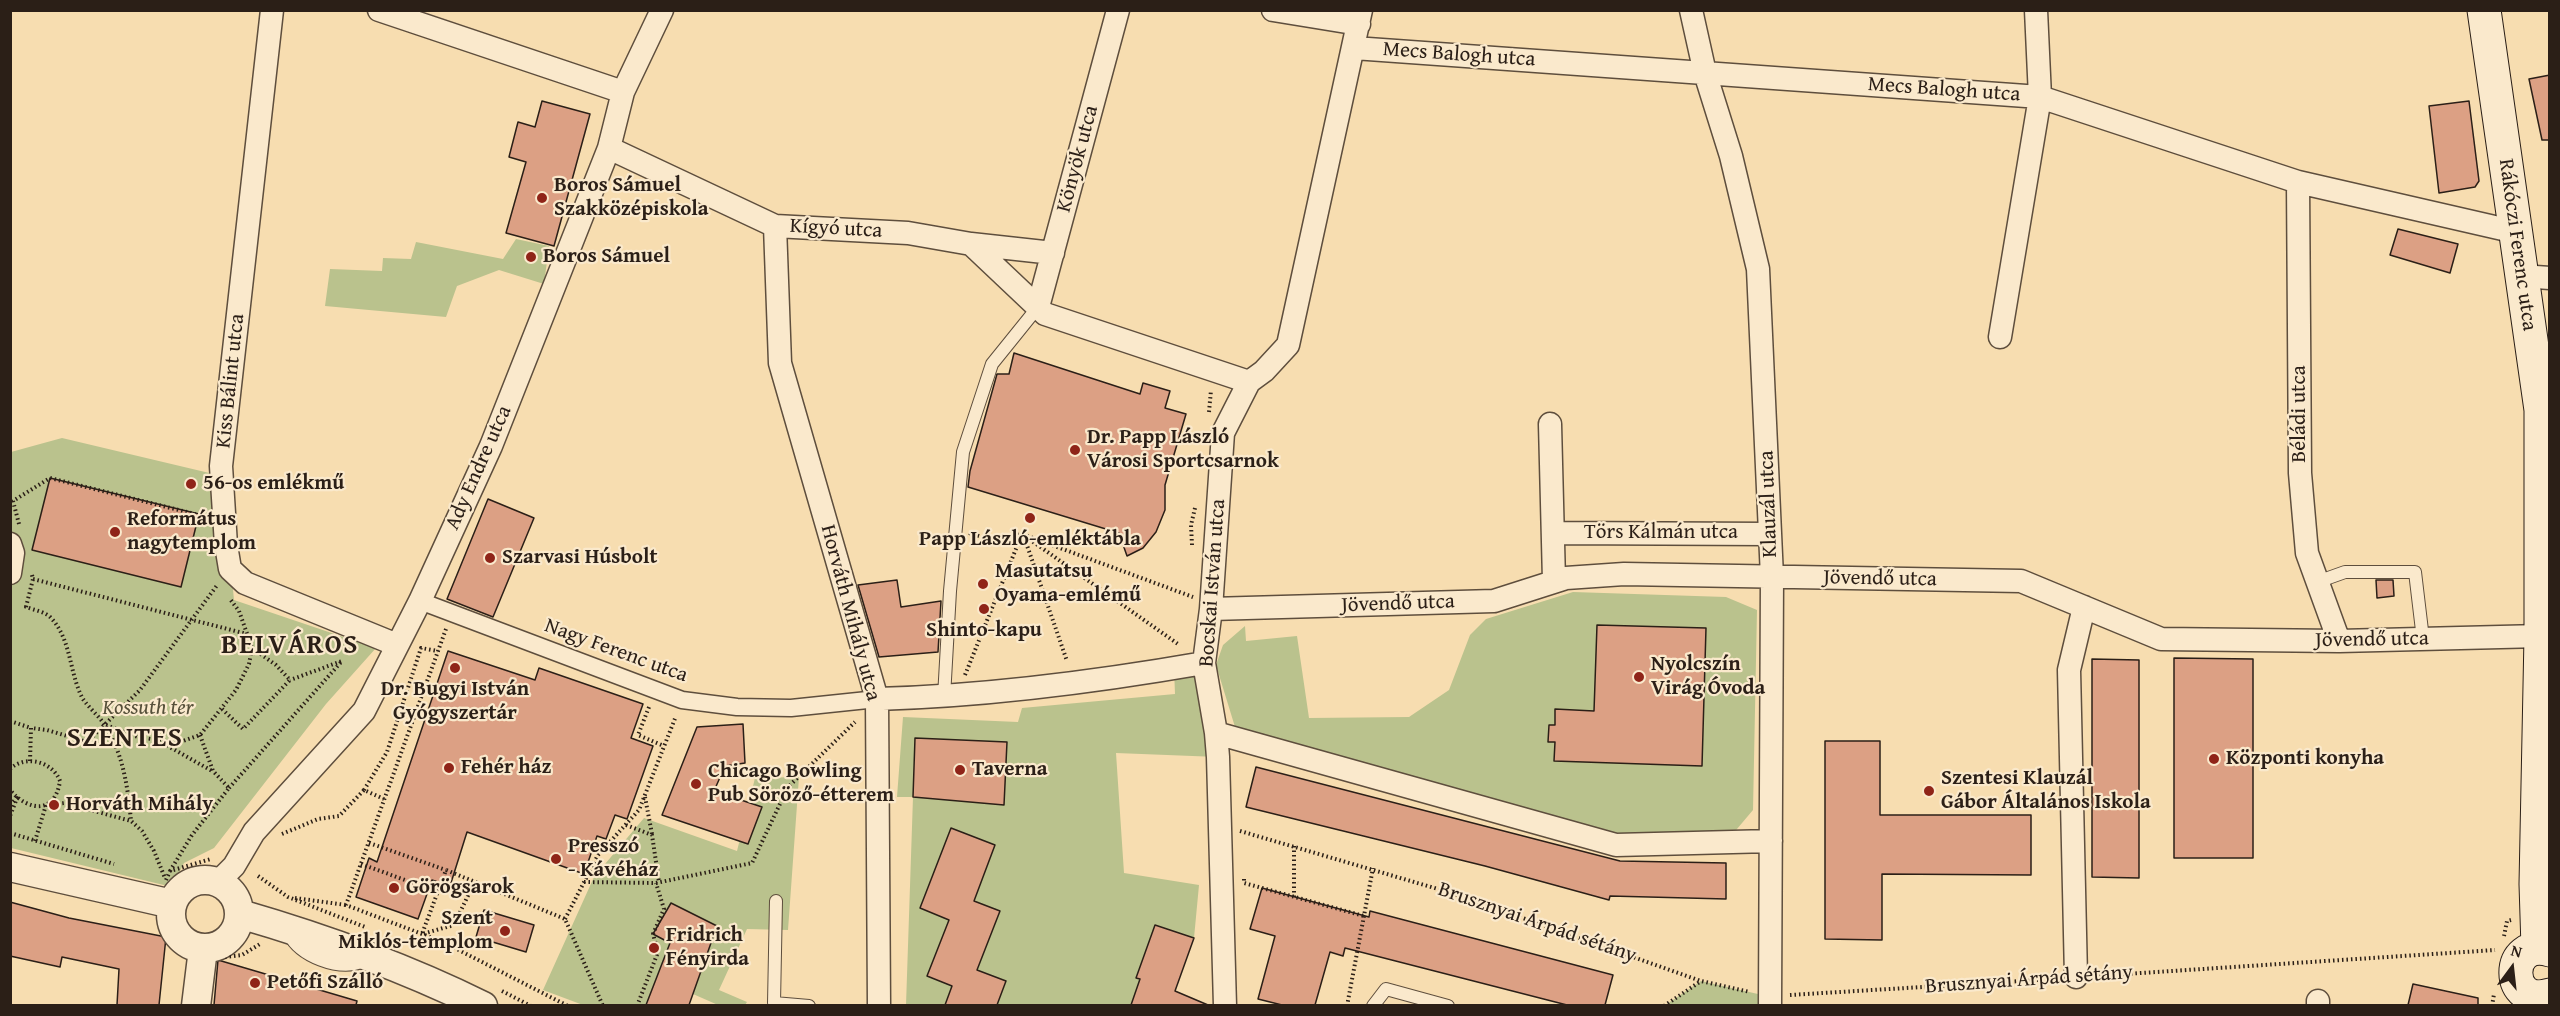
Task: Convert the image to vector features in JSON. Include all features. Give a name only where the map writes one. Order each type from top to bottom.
[{"type":"main road","name":"Rákóczi Ferenc utca","points":[[2484,10],[2516,232],[2535,277],[2541,410],[2541,636],[2536,884],[2544,949]]},
{"type":"main road","points":[[2534,998],[2516,981],[2515,972],[2517,963],[2529,950],[2544,949]]},
{"type":"street","name":"Kiss Bálint utca","points":[[230,569],[221,466],[272,10]]},
{"type":"street","points":[[379,10],[623,92]]},
{"type":"street","name":"Ady Endre utca","points":[[215,871],[234,866],[254,832],[364,711],[420,601],[490,446],[609,148],[623,92],[662,10]]},
{"type":"street","name":"Könyök utca","points":[[1038,307],[1118,10]]},
{"type":"street","points":[[1273,10],[1360,17]]},
{"type":"street","name":"Klauzál utca","points":[[1691,10],[1705,73],[1731,156],[1758,269],[1772,577],[1771,1001]]},
{"type":"street","points":[[2000,338],[2040,97],[2036,10]]},
{"type":"street","name":"Bocskai István utca","points":[[1225,1005],[1231,829],[1204,663],[1201,604],[1223,433],[1234,406],[1249,382],[1264,371],[1288,345],[1360,17]]},
{"type":"street","name":"Mecs Balogh utca","points":[[1354,48],[2040,97],[2298,182],[2516,232]]},
{"type":"street","name":"Kígyó utca","points":[[609,148],[775,226],[909,233],[970,244],[1053,253]]},
{"type":"street","name":"Béládi utca","points":[[2298,182],[2300,473],[2307,553],[2339,641]]},
{"type":"street","name":"Horváth Mihály utca","points":[[775,226],[780,363],[872,699],[879,1005]]},
{"type":"street","points":[[970,244],[1045,314],[1249,382]]},
{"type":"street","name":"Törs Kálmán utca","points":[[1550,424],[1554,581]]},
{"type":"street","name":"Törs Kálmán utca","points":[[1553,533],[1770,534]]},
{"type":"street","points":[[16,539],[13,553],[20,571]]},
{"type":"street","points":[[230,569],[245,583],[397,645]]},
{"type":"street","name":"Jövendő utca","points":[[1201,604],[1494,601],[1554,581],[1624,574],[2020,581],[2161,639],[2339,641],[2541,636]]},
{"type":"street","name":"Nagy Ferenc utca","points":[[420,601],[682,700],[737,706],[791,708],[872,699]]},
{"type":"street","points":[[2076,977],[2069,670],[2084,607]]},
{"type":"street","points":[[872,699],[944,697],[1100,681],[1204,663]]},
{"type":"street","points":[[1216,733],[1616,845],[1771,841]]},
{"type":"street","points":[[10,867],[164,890],[176,895],[190,883],[215,871],[234,895],[240,914],[238,925],[232,935],[224,943],[202,953]]},
{"type":"street","points":[[164,890],[172,924],[177,933],[202,953]]},
{"type":"street","points":[[240,914],[277,934],[371,958],[429,979],[483,1005]]},
{"type":"street","points":[[196,1005],[202,953]]},
{"type":"lane","points":[[944,697],[963,452],[992,364],[1038,307]]},
{"type":"lane","points":[[2317,582],[2345,572],[2415,572],[2423,639]]},
{"type":"lane","points":[[776,901],[774,1003],[809,1005]]},
{"type":"lane","points":[[1373,1005],[1386,990],[1448,1005]]},
{"type":"path","points":[[1209,414],[1212,379],[1216,371]]},
{"type":"path","points":[[16,539],[13,501],[50,478],[202,514],[209,522]]},
{"type":"path","points":[[1193,556],[1191,525],[1196,504]]},
{"type":"path","points":[[956,530],[989,539],[1022,534],[1201,604]]},
{"type":"path","points":[[1022,534],[1178,644]]},
{"type":"path","points":[[1022,534],[1067,661]]},
{"type":"path","points":[[976,674],[965,676],[1022,534]]},
{"type":"path","points":[[10,721],[87,742],[140,690],[191,618],[230,569]]},
{"type":"path","points":[[105,724],[138,736],[177,742],[200,735],[222,709],[249,664],[252,648],[239,611],[224,591],[230,569]]},
{"type":"path","points":[[20,571],[33,579],[248,634]]},
{"type":"path","points":[[33,579],[26,607],[50,616],[68,647],[73,675],[84,700],[105,724],[126,775],[131,821]]},
{"type":"path","points":[[1195,587],[1201,604]]},
{"type":"path","points":[[346,905],[452,614]]},
{"type":"path","points":[[1167,646],[1188,639]]},
{"type":"path","points":[[252,648],[276,665],[290,680]]},
{"type":"path","points":[[275,842],[282,834],[318,819],[339,816],[364,790],[387,752],[421,648],[438,651]]},
{"type":"path","points":[[1056,662],[1078,659]]},
{"type":"path","points":[[222,709],[243,729],[290,680],[342,660],[229,788],[192,835],[170,871],[164,890],[163,909],[171,935],[178,948],[190,956],[202,953],[210,959],[242,955],[277,934]]},
{"type":"path","points":[[656,690],[638,735],[664,746]]},
{"type":"path","points":[[584,882],[658,883],[752,863],[788,787],[865,713],[872,699]]},
{"type":"path","points":[[565,919],[598,855],[639,810],[682,700]]},
{"type":"path","points":[[30,762],[31,728]]},
{"type":"path","points":[[200,735],[213,771]]},
{"type":"path","points":[[155,739],[213,771],[229,788]]},
{"type":"path","points":[[10,769],[15,765],[30,762],[52,768],[60,781],[56,797],[45,805],[36,841]]},
{"type":"path","points":[[10,790],[23,803],[34,806],[64,803],[131,821],[142,831],[154,851],[164,890]]},
{"type":"path","points":[[364,790],[384,800]]},
{"type":"path","points":[[637,1005],[658,952],[653,934],[664,909],[645,796]]},
{"type":"path","points":[[10,805],[17,798]]},
{"type":"path","points":[[10,816],[17,798]]},
{"type":"path","points":[[626,825],[652,835]]},
{"type":"path","points":[[1231,829],[1242,842]]},
{"type":"path","name":"Brusznyai Árpád sétány","points":[[1231,829],[1373,868],[1455,894],[1701,981],[1771,1001],[2076,977],[2502,950]]},
{"type":"path","points":[[10,833],[122,866]]},
{"type":"path","points":[[369,843],[446,870],[565,919],[603,1005]]},
{"type":"path","points":[[1294,846],[1294,897]]},
{"type":"path","points":[[361,864],[438,892]]},
{"type":"path","points":[[1347,1005],[1373,868]]},
{"type":"path","points":[[422,934],[446,870]]},
{"type":"path","points":[[170,871],[215,871]]},
{"type":"path","points":[[1244,872],[1244,883],[1364,916]]},
{"type":"path","points":[[258,876],[288,897],[346,905],[443,942],[568,1005]]},
{"type":"path","points":[[422,934],[454,925],[474,883]]},
{"type":"path","points":[[1664,1005],[1701,981]]},
{"type":"green space","points":[[516,239],[549,246],[544,284],[499,270],[457,286],[446,317],[325,306],[330,269],[382,271],[383,258],[411,259],[416,242],[503,259]]},
{"type":"green space","name":"Kossuth tér","points":[[62,438],[222,476],[234,600],[376,648],[326,704],[214,848],[184,863],[172,887],[11,848],[11,452]]},
{"type":"green space","points":[[1573,592],[1726,597],[1757,610],[1753,810],[1726,842],[1616,845],[1235,727],[1216,665],[1223,645],[1245,626],[1246,641],[1297,636],[1309,718],[1409,717],[1449,690],[1470,635],[1486,619]]},
{"type":"green space","points":[[1204,663],[1218,757],[1116,753],[1124,873],[1199,885],[1194,938],[1155,925],[1136,978],[1140,979],[1131,1005],[997,1005],[1006,982],[977,970],[1000,911],[949,920],[927,976],[952,986],[945,1005],[906,1005],[913,797],[897,797],[903,717],[1018,722],[1022,708],[1175,694],[1174,668]]},
{"type":"green space","points":[[799,777],[788,930],[747,929],[719,990],[747,1002],[745,1005],[718,1005],[693,994],[717,926],[670,943],[646,1005],[583,1005],[543,990],[594,877],[644,818],[737,851],[755,778]]},
{"type":"green space","points":[[1701,981],[1771,997],[1770,1005],[1664,1006]]},
{"type":"building","points":[[2550,75],[2550,140],[2542,140],[2529,79]]},
{"type":"building","name":"Boros Sámuel Szakközépiskola","points":[[542,101],[590,114],[554,246],[506,233],[526,162],[509,157],[518,122],[535,127]]},
{"type":"building","points":[[2469,101],[2479,181],[2475,187],[2439,193],[2429,106]]},
{"type":"building","points":[[2398,229],[2458,244],[2450,273],[2390,255]]},
{"type":"building","name":"Dr. Papp László Városi Sportcsarnok","points":[[1014,353],[1140,394],[1143,383],[1170,391],[1165,408],[1186,414],[1165,485],[1165,510],[1156,532],[1143,548],[1127,556],[1119,533],[968,487],[970,471],[997,374],[1009,374]]},
{"type":"building","name":"Református nagytemplom","points":[[50,478],[199,514],[181,587],[32,550]]},
{"type":"building","name":"Szarvasi Húsbolt","points":[[488,499],[534,518],[493,617],[447,599]]},
{"type":"building","points":[[897,580],[901,607],[941,601],[938,652],[879,657],[858,585]]},
{"type":"building","points":[[2376,580],[2393,580],[2394,596],[2377,598]]},
{"type":"building","points":[[1597,625],[1706,628],[1702,766],[1554,761],[1555,742],[1548,742],[1549,725],[1555,725],[1555,709],[1594,711]]},
{"type":"building","points":[[448,651],[535,680],[539,668],[643,704],[631,738],[653,746],[627,819],[615,815],[606,839],[597,836],[584,874],[467,832],[450,886],[432,880],[418,919],[356,897],[369,858],[377,862]]},
{"type":"building","name":"Központi konyha","points":[[2174,658],[2253,659],[2253,858],[2174,858]]},
{"type":"building","points":[[2092,659],[2139,660],[2139,878],[2092,877]]},
{"type":"building","name":"Chicago Bowling Pub Söröző-étterem","points":[[743,724],[745,763],[725,766],[714,791],[762,807],[748,844],[662,815],[697,727]]},
{"type":"building","name":"Taverna","points":[[915,738],[1007,742],[1004,805],[913,797]]},
{"type":"building","points":[[1825,741],[1880,741],[1880,815],[2031,815],[2031,875],[1882,874],[1882,940],[1825,939]]},
{"type":"building","points":[[1256,767],[1620,861],[1726,863],[1726,899],[1610,896],[1609,900],[1485,866],[1246,807]]},
{"type":"building","points":[[951,828],[995,845],[974,901],[1000,911],[977,970],[1006,981],[997,1005],[945,1005],[952,986],[927,976],[949,920],[920,908]]},
{"type":"building","points":[[1262,888],[1369,917],[1370,911],[1613,975],[1605,1005],[1567,1005],[1345,948],[1343,956],[1330,952],[1315,1005],[1282,1005],[1258,999],[1275,936],[1250,929]]},
{"type":"building","points":[[10,902],[69,918],[166,937],[159,1005],[117,1005],[119,969],[62,957],[60,967],[10,956]]},
{"type":"building","points":[[671,903],[717,926],[689,1005],[646,1005],[670,943],[653,934]]},
{"type":"building","name":"Szent Miklós-templom","points":[[484,910],[534,925],[526,952],[476,937]]},
{"type":"building","points":[[1155,925],[1194,938],[1175,991],[1208,1005],[1131,1005],[1140,979],[1136,978]]},
{"type":"building","name":"Petőfi Szálló","points":[[218,960],[357,1001],[356,1005],[214,1005]]},
{"type":"building","points":[[2413,984],[2478,998],[2478,1005],[2408,1005]]},
{"type":"place","name":"Boros Sámuel Szakközépiskola","points":[[542,198]]},
{"type":"place","name":"Boros Sámuel","points":[[531,257]]},
{"type":"place","name":"Dr. Papp László Városi Sportcsarnok","points":[[1075,450]]},
{"type":"place","name":"56-os emlékmű","points":[[191,484]]},
{"type":"place","name":"Papp László-emléktábla","points":[[1030,518]]},
{"type":"place","name":"Református nagytemplom","points":[[115,532]]},
{"type":"place","name":"Szarvasi Húsbolt","points":[[490,558]]},
{"type":"place","name":"Masutatsu Oyama-emlémű","points":[[983,584]]},
{"type":"place","name":"Shinto-kapu","points":[[984,609]]},
{"type":"place","name":"Dr. Bugyi István Gyógyszertár","points":[[455,668]]},
{"type":"place","name":"Nyolcszín Virág Óvoda","points":[[1639,677]]},
{"type":"place","name":"Központi konyha","points":[[2214,759]]},
{"type":"place","name":"Fehér ház","points":[[449,768]]},
{"type":"place","name":"Taverna","points":[[960,770]]},
{"type":"place","name":"Chicago Bowling Pub Söröző-étterem","points":[[696,784]]},
{"type":"place","name":"Szentesi Klauzál Gábor Általános Iskola","points":[[1929,791]]},
{"type":"place","name":"Horváth Mihály","points":[[54,805]]},
{"type":"place","name":"Presszó - Kávéház","points":[[556,859]]},
{"type":"place","name":"Görögsarok","points":[[394,888]]},
{"type":"place","name":"Szent Miklós-templom","points":[[505,931]]},
{"type":"place","name":"Fridrich Fényirda","points":[[654,948]]},
{"type":"place","name":"Petőfi Szálló","points":[[255,983]]},
{"type":"district","name":"BELVÁROS","points":[[290,646]]},
{"type":"district","name":"SZENTES","points":[[125,739]]}]
